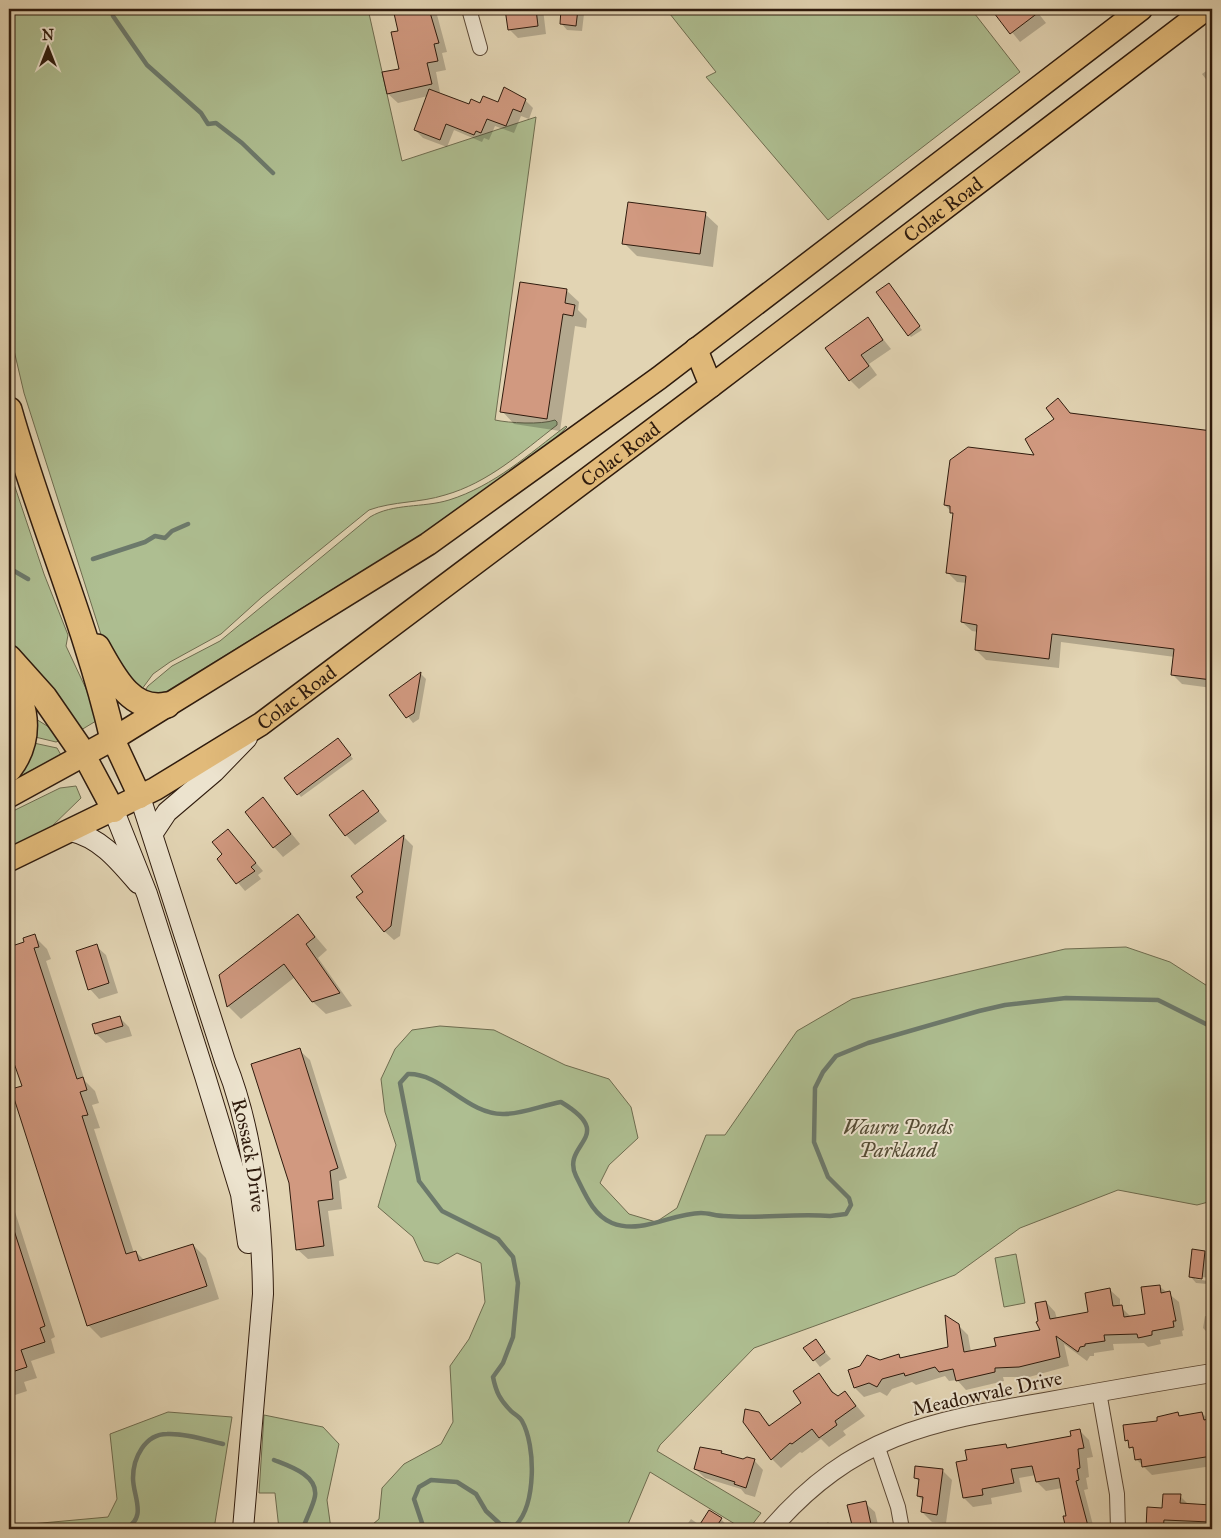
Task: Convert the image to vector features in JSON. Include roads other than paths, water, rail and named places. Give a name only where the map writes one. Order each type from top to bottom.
[{"type":"highway","name":"Colac Road","points":[[9,796],[113,739],[428,544],[696,349],[1141,9]]},
{"type":"highway","name":"Colac Road","points":[[9,860],[140,797],[200,763],[261,724],[717,381],[1206,9]]},
{"type":"highway","points":[[696,349],[717,381]]},
{"type":"highway","points":[[9,410],[22,454],[78,614],[113,739],[140,797]]},
{"type":"highway","points":[[78,614],[110,669],[129,694],[144,704],[168,705]]},
{"type":"highway","points":[[9,658],[44,697],[84,756],[114,811]]},
{"type":"highway","points":[[9,681],[20,700],[25,726],[23,744],[9,769]]},
{"type":"main road","points":[[153,833],[167,812],[214,772],[261,724]]},
{"type":"main road","name":"Rossack Drive","points":[[140,797],[220,1044],[238,1093],[252,1159],[263,1264],[257,1294],[233,1529]]},
{"type":"main road","name":"Rossack Drive","points":[[114,811],[148,894],[241,1194],[257,1294],[243,1529]]},
{"type":"main road","points":[[71,831],[90,838],[106,848],[148,894]]},
{"type":"main road","points":[[197,1052],[220,1044]]},
{"type":"street","points":[[469,9],[480,48]]},
{"type":"street","name":"Meadowvale Drive","points":[[771,1529],[816,1483],[877,1445],[905,1432],[937,1422],[1212,1373]]},
{"type":"street","points":[[1099,1392],[1117,1494],[1118,1529]]},
{"type":"street","points":[[877,1445],[898,1507],[902,1529]]},
{"type":"waterway","points":[[112,9],[113,16],[147,65],[201,113],[208,124],[216,123],[242,143],[273,173]]},
{"type":"waterway","points":[[93,559],[145,542],[155,536],[165,538],[172,531],[188,524]]},
{"type":"waterway","points":[[9,568],[28,579]]},
{"type":"waterway","points":[[424,1529],[414,1499],[419,1487],[431,1480],[457,1482],[476,1494],[486,1511],[500,1524],[516,1525],[523,1516],[527,1503],[532,1474],[532,1459],[527,1432],[522,1421],[501,1399],[493,1377],[503,1363],[513,1337],[518,1283],[513,1257],[498,1239],[442,1211],[419,1181],[400,1083],[408,1074],[420,1075],[432,1080],[466,1102],[491,1113],[518,1113],[561,1102],[578,1114],[586,1124],[587,1132],[575,1155],[573,1165],[576,1176],[586,1197],[595,1209],[612,1223],[623,1226],[646,1225],[679,1216],[701,1213],[737,1217],[830,1216],[846,1214],[851,1205],[849,1198],[828,1177],[814,1142],[815,1088],[823,1072],[836,1056],[868,1043],[979,1011],[1005,1005],[1066,998],[1158,1000],[1212,1027]]},
{"type":"waterway","points":[[125,1529],[132,1524],[138,1513],[133,1478],[135,1463],[142,1449],[152,1438],[159,1435],[174,1434],[223,1444]]},
{"type":"waterway","points":[[274,1460],[301,1472],[312,1482],[315,1489],[314,1500],[303,1529]]},
{"type":"park label","name":"Waurn Ponds Parkland","points":[[898,1138]]}]
